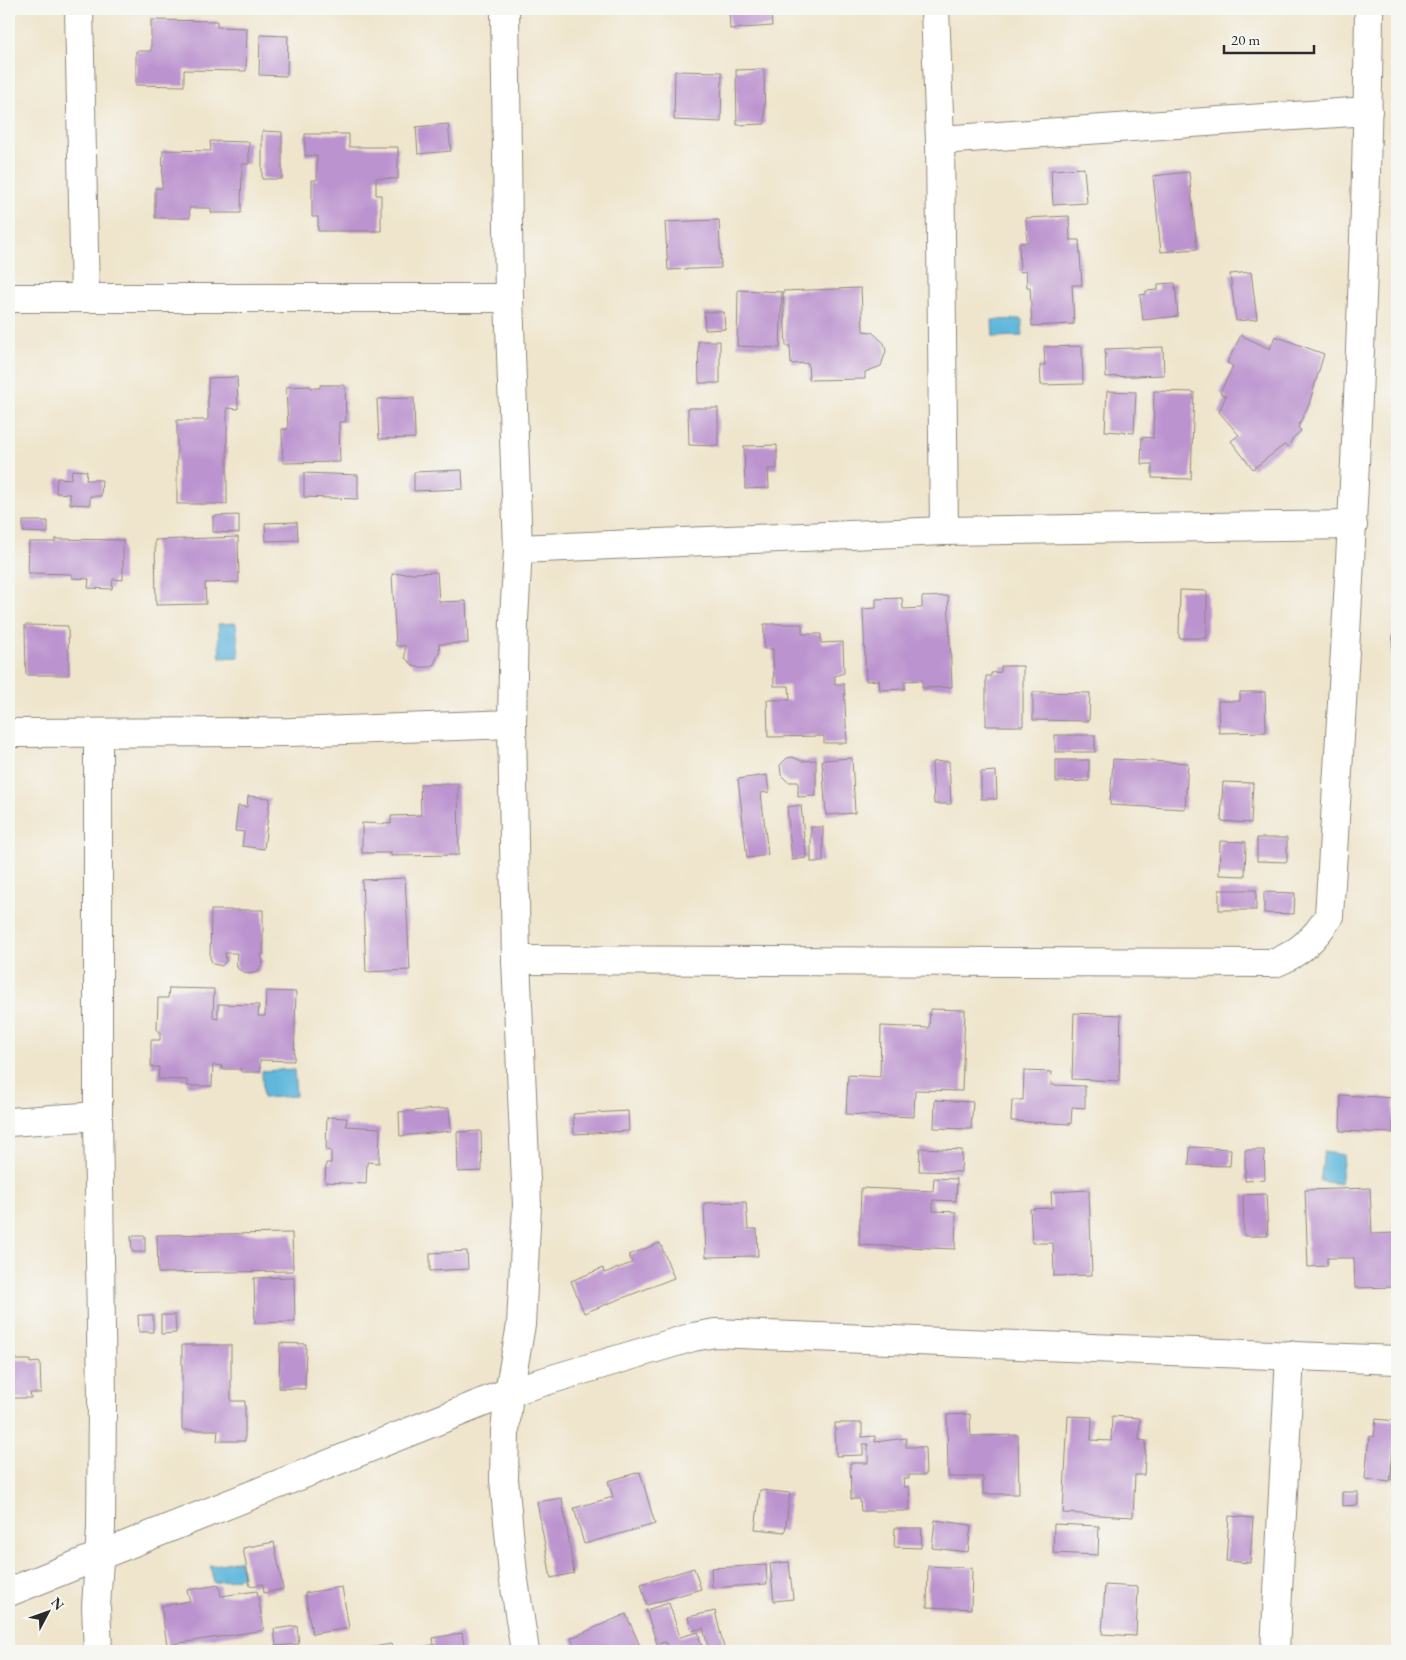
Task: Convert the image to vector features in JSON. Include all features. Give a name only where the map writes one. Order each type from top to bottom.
[{"type":"street","points":[[79,9],[85,298]]},
{"type":"street","points":[[505,9],[509,298],[518,549],[514,619],[512,724],[516,960],[527,1205],[521,1326],[508,1392],[504,1479],[513,1574],[525,1651]]},
{"type":"street","points":[[935,9],[940,140],[944,531]]},
{"type":"street","points":[[516,960],[1275,963],[1291,956],[1319,932],[1329,916],[1353,525],[1370,9]]},
{"type":"street","points":[[940,140],[1368,112]]},
{"type":"street","points":[[9,298],[509,298]]},
{"type":"street","points":[[518,549],[944,531],[1353,525]]},
{"type":"street","points":[[9,733],[291,732],[512,724]]},
{"type":"street","points":[[98,733],[98,1116],[102,1399],[101,1503],[96,1607],[98,1651]]},
{"type":"street","points":[[9,1122],[98,1116]]},
{"type":"street","points":[[9,1592],[508,1392],[693,1337],[714,1333],[1397,1360]]},
{"type":"street","points":[[1276,1651],[1290,1355]]},
{"type":"water","points":[[1022,319],[1022,336],[993,337],[992,320]]},
{"type":"water","points":[[236,623],[239,657],[220,658],[218,624]]},
{"type":"water","points":[[294,1069],[296,1096],[263,1098],[262,1071]]},
{"type":"water","points":[[1324,1152],[1344,1155],[1340,1184],[1320,1181]]},
{"type":"water","points":[[240,1560],[243,1577],[214,1583],[210,1566]]},
{"type":"building","points":[[729,9],[771,9],[772,26],[730,29]]},
{"type":"building","points":[[151,20],[217,21],[217,27],[247,28],[246,71],[184,70],[184,86],[136,85],[136,51],[151,51]]},
{"type":"building","points":[[260,35],[288,36],[287,76],[259,75]]},
{"type":"building","points":[[764,69],[765,124],[737,125],[736,70]]},
{"type":"building","points":[[675,71],[722,72],[721,122],[674,120]]},
{"type":"building","points":[[448,124],[451,151],[418,154],[416,127]]},
{"type":"building","points":[[262,131],[282,132],[282,179],[262,179]]},
{"type":"building","points":[[305,134],[349,134],[349,147],[398,147],[398,179],[376,178],[376,195],[381,195],[381,231],[318,231],[318,217],[312,217],[312,180],[317,180],[317,155],[305,156]]},
{"type":"building","points":[[210,141],[249,142],[249,164],[242,164],[241,213],[211,213],[211,208],[189,208],[190,218],[155,218],[155,188],[162,188],[163,150],[211,151]]},
{"type":"building","points":[[1084,168],[1087,203],[1053,205],[1051,170]]},
{"type":"building","points":[[1189,172],[1197,249],[1161,252],[1153,176]]},
{"type":"building","points":[[1069,216],[1070,240],[1079,240],[1082,285],[1072,285],[1074,324],[1032,326],[1030,287],[1027,287],[1026,271],[1020,272],[1019,243],[1027,242],[1026,218]]},
{"type":"building","points":[[719,220],[721,268],[668,270],[665,222]]},
{"type":"building","points":[[1251,272],[1257,319],[1236,321],[1230,274]]},
{"type":"building","points":[[1175,283],[1178,316],[1143,320],[1140,295],[1146,294],[1146,291],[1158,290],[1158,284]]},
{"type":"building","points":[[861,288],[863,331],[872,332],[884,343],[886,351],[881,366],[865,372],[865,379],[809,380],[808,363],[791,364],[790,346],[786,346],[783,291]]},
{"type":"building","points":[[738,290],[782,292],[780,348],[737,346]]},
{"type":"building","points":[[704,312],[724,312],[725,329],[705,330]]},
{"type":"building","points":[[1241,335],[1270,349],[1275,336],[1324,354],[1309,404],[1298,427],[1301,431],[1293,438],[1288,447],[1284,445],[1253,469],[1231,441],[1239,435],[1219,412],[1226,396],[1220,393],[1233,366],[1227,363]]},
{"type":"building","points":[[698,341],[720,341],[720,383],[699,383]]},
{"type":"building","points":[[1082,346],[1083,384],[1041,385],[1040,365],[1045,365],[1044,347]]},
{"type":"building","points":[[1163,347],[1164,375],[1106,377],[1105,349]]},
{"type":"building","points":[[237,377],[238,409],[227,408],[227,504],[177,504],[177,420],[208,420],[208,378]]},
{"type":"building","points":[[320,385],[345,385],[346,422],[339,422],[340,462],[283,463],[282,429],[288,429],[286,387],[310,386],[311,388],[320,388]]},
{"type":"building","points":[[1107,391],[1136,392],[1134,433],[1105,431]]},
{"type":"building","points":[[1154,391],[1194,392],[1191,479],[1152,478],[1152,464],[1141,464],[1142,437],[1153,438]]},
{"type":"building","points":[[414,398],[415,438],[379,439],[377,399]]},
{"type":"building","points":[[688,408],[718,408],[718,446],[689,445]]},
{"type":"building","points":[[777,445],[777,469],[768,469],[769,488],[745,489],[744,446]]},
{"type":"building","points":[[72,470],[87,471],[86,480],[102,480],[101,496],[90,496],[90,505],[70,504],[70,494],[56,493],[57,478],[71,479]]},
{"type":"building","points":[[462,470],[463,489],[414,491],[414,472]]},
{"type":"building","points":[[304,473],[358,475],[358,499],[304,497]]},
{"type":"building","points":[[239,515],[239,533],[213,532],[213,516]]},
{"type":"building","points":[[23,521],[48,521],[48,533],[23,532]]},
{"type":"building","points":[[297,522],[298,540],[266,541],[265,523]]},
{"type":"building","points":[[238,537],[239,582],[205,583],[206,604],[156,605],[155,540]]},
{"type":"building","points":[[55,539],[123,540],[123,580],[113,579],[112,589],[88,588],[89,579],[72,578],[72,574],[28,573],[29,542],[55,542]]},
{"type":"building","points":[[437,572],[439,602],[466,601],[468,643],[439,644],[440,651],[434,664],[429,667],[415,667],[405,658],[405,646],[396,646],[392,574]]},
{"type":"building","points":[[1180,590],[1207,591],[1207,638],[1179,638]]},
{"type":"building","points":[[948,596],[952,687],[922,688],[922,680],[905,681],[905,689],[880,690],[879,680],[866,681],[863,609],[876,608],[876,599],[902,598],[903,609],[922,608],[922,597]]},
{"type":"building","points":[[764,624],[802,624],[802,634],[821,634],[821,643],[843,642],[844,673],[835,676],[835,684],[844,684],[847,743],[824,743],[824,736],[768,737],[767,700],[790,700],[789,686],[774,686],[773,649],[764,649]]},
{"type":"building","points":[[25,625],[68,626],[69,675],[26,675]]},
{"type":"building","points":[[1393,635],[1397,636],[1397,658],[1392,657]]},
{"type":"building","points":[[1001,666],[1023,666],[1023,726],[986,726],[986,676],[991,676],[991,673],[1001,672]]},
{"type":"building","points":[[1033,692],[1090,693],[1089,721],[1033,720]]},
{"type":"building","points":[[1240,692],[1265,692],[1266,732],[1219,733],[1218,701],[1240,701]]},
{"type":"building","points":[[1055,735],[1095,735],[1095,752],[1055,752]]},
{"type":"building","points":[[792,757],[802,761],[816,760],[816,796],[798,797],[798,782],[788,782],[781,775],[780,765],[787,758]]},
{"type":"building","points":[[852,758],[855,813],[826,815],[822,760]]},
{"type":"building","points":[[1113,759],[1188,763],[1185,809],[1110,805]]},
{"type":"building","points":[[1056,760],[1089,760],[1089,781],[1056,782]]},
{"type":"building","points":[[949,761],[951,804],[934,804],[932,762]]},
{"type":"building","points":[[996,771],[997,799],[981,799],[981,772]]},
{"type":"building","points":[[767,775],[769,792],[761,793],[768,855],[747,858],[738,779]]},
{"type":"building","points":[[1223,782],[1253,783],[1251,823],[1221,821]]},
{"type":"building","points":[[420,784],[458,784],[459,855],[391,856],[391,853],[362,853],[362,823],[391,824],[391,816],[421,815]]},
{"type":"building","points":[[248,796],[270,798],[264,849],[242,846],[244,832],[235,831],[238,806],[247,807]]},
{"type":"building","points":[[801,805],[806,858],[792,860],[787,807]]},
{"type":"building","points":[[811,827],[823,827],[823,862],[811,862]]},
{"type":"building","points":[[1257,838],[1287,838],[1287,862],[1257,861]]},
{"type":"building","points":[[1220,841],[1246,842],[1245,876],[1219,875]]},
{"type":"building","points":[[405,878],[410,970],[366,972],[362,880]]},
{"type":"building","points":[[1219,890],[1256,890],[1256,910],[1219,910]]},
{"type":"building","points":[[1264,892],[1295,893],[1294,914],[1264,913]]},
{"type":"building","points":[[211,910],[263,910],[263,954],[261,954],[263,962],[258,972],[248,974],[238,969],[236,964],[237,953],[225,953],[226,961],[222,966],[213,964],[210,958]]},
{"type":"building","points":[[169,988],[214,989],[213,1018],[218,1019],[218,1004],[259,1005],[258,1016],[265,1016],[266,991],[296,992],[294,1061],[260,1060],[260,1072],[241,1072],[241,1069],[222,1069],[222,1066],[213,1065],[212,1086],[187,1086],[187,1080],[158,1079],[159,1067],[151,1067],[151,1040],[160,1040],[160,1031],[157,1031],[158,998],[168,998]]},
{"type":"building","points":[[930,1009],[965,1010],[962,1091],[915,1090],[914,1117],[846,1114],[848,1075],[880,1077],[881,1026],[929,1028]]},
{"type":"building","points":[[1074,1013],[1121,1015],[1119,1081],[1072,1079]]},
{"type":"building","points":[[9,1042],[12,1042],[12,1066],[9,1066]]},
{"type":"building","points":[[1024,1071],[1052,1072],[1051,1085],[1085,1086],[1085,1108],[1072,1107],[1071,1124],[1011,1121],[1012,1100],[1023,1100]]},
{"type":"building","points":[[1341,1095],[1394,1098],[1393,1133],[1340,1131]]},
{"type":"building","points":[[935,1100],[973,1102],[971,1129],[934,1128]]},
{"type":"building","points":[[449,1108],[451,1131],[400,1136],[399,1112]]},
{"type":"building","points":[[628,1111],[629,1131],[574,1134],[573,1114]]},
{"type":"building","points":[[327,1117],[347,1118],[346,1126],[380,1128],[379,1163],[367,1162],[366,1184],[325,1182],[326,1163],[331,1163],[331,1151],[326,1150]]},
{"type":"building","points":[[481,1131],[482,1171],[458,1172],[457,1132]]},
{"type":"building","points":[[1190,1147],[1231,1149],[1230,1166],[1189,1165]]},
{"type":"building","points":[[920,1148],[962,1150],[961,1172],[919,1171]]},
{"type":"building","points":[[1245,1150],[1264,1150],[1265,1180],[1245,1181]]},
{"type":"building","points":[[934,1178],[957,1179],[956,1201],[933,1200],[933,1211],[956,1212],[955,1249],[859,1245],[861,1188],[933,1191]]},
{"type":"building","points":[[1370,1188],[1372,1234],[1397,1233],[1397,1287],[1355,1288],[1354,1258],[1327,1258],[1327,1266],[1308,1267],[1305,1190]]},
{"type":"building","points":[[1089,1190],[1092,1275],[1054,1276],[1053,1243],[1032,1243],[1030,1209],[1052,1208],[1051,1192]]},
{"type":"building","points":[[1266,1194],[1268,1236],[1244,1236],[1243,1195]]},
{"type":"building","points":[[746,1202],[748,1229],[757,1229],[758,1256],[706,1257],[704,1203]]},
{"type":"building","points":[[292,1233],[293,1271],[158,1273],[157,1235]]},
{"type":"building","points":[[131,1236],[145,1236],[145,1252],[132,1252]]},
{"type":"building","points":[[660,1243],[674,1278],[584,1313],[571,1281],[603,1268],[604,1273],[632,1263],[629,1255]]},
{"type":"building","points":[[467,1251],[468,1269],[430,1271],[430,1253]]},
{"type":"building","points":[[294,1277],[295,1322],[255,1323],[254,1278]]},
{"type":"building","points":[[138,1315],[153,1315],[153,1332],[139,1332]]},
{"type":"building","points":[[161,1315],[175,1315],[176,1333],[161,1334]]},
{"type":"building","points":[[280,1343],[306,1344],[305,1389],[279,1388]]},
{"type":"building","points":[[182,1345],[231,1345],[231,1401],[245,1401],[245,1441],[217,1441],[218,1430],[182,1430]]},
{"type":"building","points":[[9,1357],[15,1357],[16,1360],[30,1360],[30,1363],[40,1362],[41,1393],[30,1393],[31,1398],[9,1398]]},
{"type":"building","points":[[970,1414],[971,1436],[1018,1435],[1019,1494],[983,1494],[983,1477],[948,1477],[947,1415]]},
{"type":"building","points":[[1068,1416],[1092,1417],[1091,1440],[1111,1441],[1112,1416],[1140,1418],[1139,1440],[1146,1441],[1144,1475],[1135,1475],[1133,1517],[1063,1513]]},
{"type":"building","points":[[1376,1419],[1396,1421],[1390,1482],[1365,1479],[1369,1436],[1374,1437]]},
{"type":"building","points":[[835,1423],[862,1423],[862,1437],[875,1436],[875,1442],[906,1438],[906,1447],[925,1447],[926,1475],[909,1475],[909,1479],[903,1479],[904,1487],[909,1487],[910,1511],[861,1511],[860,1499],[851,1499],[850,1463],[868,1463],[868,1444],[863,1444],[863,1455],[836,1456]]},
{"type":"building","points":[[1395,1442],[1397,1442],[1397,1481],[1392,1480]]},
{"type":"building","points":[[640,1472],[655,1524],[584,1544],[574,1508],[613,1497],[608,1481]]},
{"type":"building","points":[[760,1490],[790,1493],[785,1532],[755,1529]]},
{"type":"building","points":[[1342,1492],[1358,1492],[1358,1505],[1342,1506]]},
{"type":"building","points":[[562,1498],[574,1573],[551,1578],[537,1502]]},
{"type":"building","points":[[1229,1516],[1253,1518],[1250,1563],[1226,1561]]},
{"type":"building","points":[[935,1520],[971,1525],[968,1552],[932,1548]]},
{"type":"building","points":[[1054,1524],[1099,1526],[1098,1555],[1053,1553]]},
{"type":"building","points":[[895,1528],[922,1528],[921,1548],[894,1547]]},
{"type":"building","points":[[274,1542],[283,1589],[264,1593],[263,1584],[250,1586],[243,1548]]},
{"type":"building","points":[[789,1562],[793,1599],[774,1601],[770,1564]]},
{"type":"building","points":[[766,1565],[767,1584],[712,1588],[711,1568]]},
{"type":"building","points":[[928,1566],[972,1568],[971,1609],[927,1607]]},
{"type":"building","points":[[694,1568],[701,1589],[647,1605],[641,1584]]},
{"type":"building","points":[[219,1585],[221,1596],[257,1591],[264,1630],[167,1645],[161,1606],[190,1601],[187,1590]]},
{"type":"building","points":[[1105,1585],[1138,1587],[1136,1636],[1102,1634]]},
{"type":"building","points":[[342,1587],[349,1628],[312,1634],[305,1593]]},
{"type":"building","points":[[669,1603],[680,1637],[698,1632],[703,1651],[669,1651],[666,1642],[657,1644],[646,1610]]},
{"type":"building","points":[[715,1611],[724,1648],[709,1651],[703,1628],[691,1631],[688,1617]]},
{"type":"building","points":[[626,1614],[641,1648],[634,1651],[576,1651],[571,1638]]},
{"type":"building","points":[[297,1626],[299,1644],[276,1646],[274,1629]]},
{"type":"building","points":[[462,1633],[465,1651],[400,1651],[434,1645],[433,1638]]},
{"type":"building","points":[[391,1644],[393,1651],[357,1651],[357,1650]]}]
